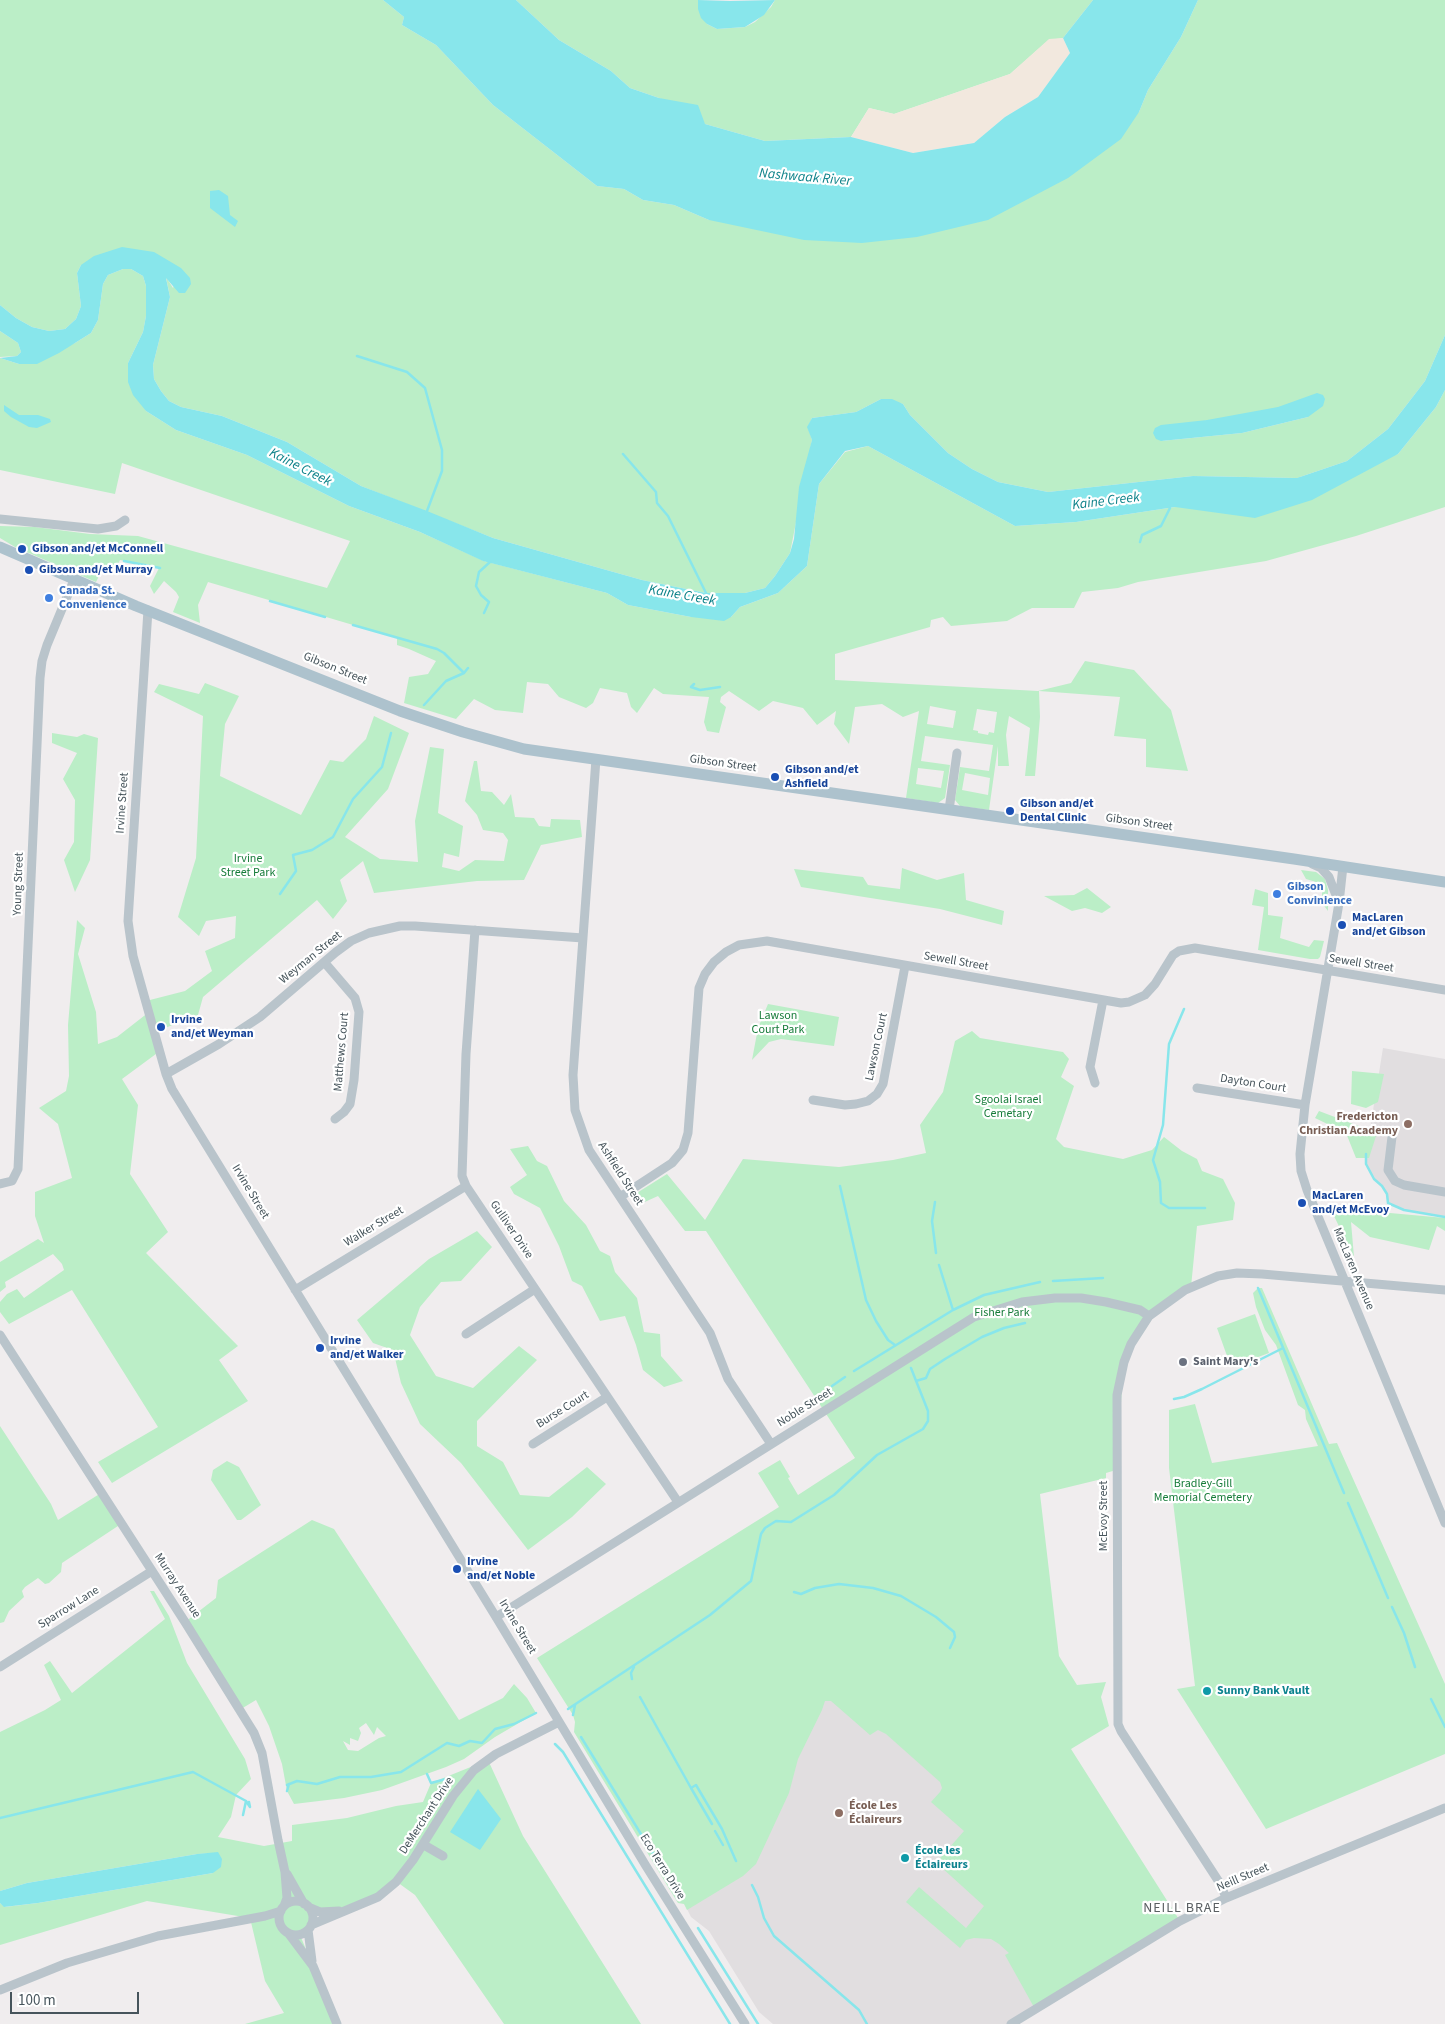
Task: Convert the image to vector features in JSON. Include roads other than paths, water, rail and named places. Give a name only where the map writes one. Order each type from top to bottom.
[{"type":"main road","name":"Gibson Street","points":[[0,547],[110,595],[437,724],[524,749],[1306,860],[1445,882]]},
{"type":"street","points":[[0,520],[98,529],[116,526],[125,520]]},
{"type":"street","name":"Young Street","points":[[0,1184],[12,1181],[18,1169],[40,678],[47,645],[74,580]]},
{"type":"street","name":"Irvine Street","points":[[148,610],[128,921],[133,956],[166,1074],[172,1089],[560,1722]]},
{"type":"street","points":[[949,810],[957,753]]},
{"type":"street","name":"Ashfield Street","points":[[596,759],[573,1075],[575,1110],[589,1150],[710,1333],[728,1379],[771,1444]]},
{"type":"street","points":[[1306,860],[1321,868],[1329,877],[1339,904]]},
{"type":"street","name":"MacLaren Avenue","points":[[1344,866],[1328,971],[1304,1105],[1300,1154],[1302,1170],[1307,1190],[1445,1523]]},
{"type":"street","name":"Weyman Street","points":[[166,1074],[219,1044],[260,1017],[352,941],[369,933],[385,928],[416,926],[583,938]]},
{"type":"street","name":"Gulliver Drive","points":[[475,930],[466,1054],[462,1176],[466,1186],[678,1502]]},
{"type":"street","name":"Sewell Street","points":[[620,1197],[672,1163],[679,1157],[687,1142],[699,988],[705,974],[714,962],[726,952],[739,945],[767,941],[1103,1000],[1129,1002],[1145,995],[1155,984],[1172,955],[1187,948],[1445,990]]},
{"type":"street","name":"Matthews Court","points":[[325,963],[355,998],[359,1012],[354,1080],[350,1104],[335,1119]]},
{"type":"street","name":"Lawson Court","points":[[812,1100],[845,1105],[856,1104],[868,1101],[877,1094],[883,1084],[905,966]]},
{"type":"street","points":[[1095,1083],[1090,1067],[1103,1000]]},
{"type":"street","name":"Dayton Court","points":[[1197,1088],[1304,1105]]},
{"type":"street","points":[[1392,1137],[1388,1170],[1395,1181],[1404,1185],[1445,1192]]},
{"type":"street","name":"Walker Street","points":[[295,1290],[466,1186]]},
{"type":"street","name":"McEvoy Street","points":[[1226,1898],[1221,1885],[1121,1731],[1117,1717],[1117,1395],[1124,1362],[1131,1344],[1149,1316],[1185,1290],[1218,1276],[1237,1273],[1262,1274],[1445,1290]]},
{"type":"street","points":[[466,1334],[535,1289]]},
{"type":"street","name":"Noble Street","points":[[496,1617],[974,1317],[1022,1302],[1047,1298],[1081,1298],[1140,1310],[1149,1316]]},
{"type":"street","name":"Murray Avenue","points":[[0,1335],[152,1570],[254,1733],[262,1753],[285,1872],[287,1898],[283,1908]]},
{"type":"street","name":"Burse Court","points":[[533,1444],[607,1397]]},
{"type":"street","name":"Sparrow Lane","points":[[0,1667],[152,1570]]},
{"type":"street","name":"DeMerchant Drive","points":[[310,1927],[378,1897],[396,1882],[424,1845],[454,1796],[474,1770],[496,1754],[560,1722]]},
{"type":"street","name":"Eco Terra Drive","points":[[560,1722],[646,1866],[745,2024]]},
{"type":"street","name":"Neill Street","points":[[1011,2024],[1180,1921],[1226,1898],[1445,1808]]},
{"type":"street","points":[[424,1845],[443,1856]]},
{"type":"street","name":"Murray Avenue","points":[[285,1872],[306,1905]]},
{"type":"street","points":[[0,1990],[67,1963],[158,1936],[265,1916],[294,1902],[306,1905],[313,1916],[310,1927],[312,1966]]},
{"type":"street","name":"DeMerchant Drive","points":[[306,1905],[320,1912],[345,1911]]},
{"type":"street","points":[[282,1927],[280,1916],[283,1908]]},
{"type":"street","points":[[250,1918],[268,1921],[282,1927],[289,1934],[312,1966],[337,2024]]},
{"type":"street","points":[[289,1934],[300,1934],[310,1927]]},
{"type":"water","name":"Nashwaak River","points":[[383,0],[516,0],[559,40],[611,71],[630,88],[659,98],[698,105],[705,124],[765,141],[851,137],[913,153],[974,143],[1005,117],[1038,97],[1070,53],[1063,38],[1093,0],[1198,0],[1181,37],[1148,90],[1139,112],[1121,139],[1068,178],[988,220],[917,237],[862,243],[804,240],[709,220],[674,205],[643,200],[624,189],[597,186],[493,105],[436,45],[402,25],[404,17]]},
{"type":"water","points":[[698,0],[775,0],[764,15],[745,27],[717,29],[707,24],[701,18]]},
{"type":"water","points":[[219,190],[228,196],[230,215],[238,221],[235,227],[210,208],[210,191]]},
{"type":"water","name":"Kaine Creek","points":[[122,247],[154,252],[181,268],[190,278],[191,284],[185,293],[179,293],[166,278],[170,297],[153,365],[154,379],[169,401],[181,407],[222,416],[287,442],[361,486],[493,538],[642,580],[706,593],[745,593],[765,588],[790,553],[794,539],[799,487],[812,440],[807,427],[812,418],[856,412],[881,399],[892,399],[903,404],[910,415],[948,453],[972,469],[998,482],[1048,492],[1193,476],[1297,478],[1347,461],[1388,429],[1425,381],[1445,335],[1445,390],[1436,407],[1398,454],[1312,500],[1255,518],[1175,507],[1076,522],[1015,526],[868,446],[845,451],[819,484],[807,566],[778,593],[740,607],[731,617],[724,621],[628,605],[607,593],[483,561],[420,532],[349,506],[247,455],[176,430],[146,411],[133,395],[128,382],[128,363],[143,332],[146,316],[146,286],[143,276],[131,269],[123,269],[108,275],[103,284],[98,320],[91,333],[37,364],[19,364],[0,358],[17,356],[21,352],[18,343],[0,331],[0,305],[16,318],[32,327],[49,331],[65,329],[76,319],[81,306],[77,273],[81,265],[94,256]]},
{"type":"water","points":[[1317,393],[1323,395],[1325,399],[1323,406],[1308,417],[1242,433],[1161,441],[1156,439],[1153,433],[1155,428],[1161,425],[1207,420],[1278,407]]},
{"type":"water","points":[[4,405],[19,415],[38,415],[50,419],[51,422],[37,428],[29,427],[4,411]]},
{"type":"water","points":[[478,1789],[501,1819],[480,1850],[450,1832]]},
{"type":"water","points":[[218,1852],[222,1859],[221,1867],[213,1873],[38,1903],[4,1907],[0,1903],[0,1891],[27,1883]]},
{"type":"waterway","points":[[357,356],[407,372],[425,388],[442,450],[442,471],[427,511]]},
{"type":"waterway","name":"Kaine Creek","points":[[623,454],[656,492],[657,503],[668,516],[706,593]]},
{"type":"waterway","points":[[1140,542],[1142,535],[1161,526],[1170,508]]},
{"type":"waterway","points":[[124,561],[160,568]]},
{"type":"waterway","points":[[484,613],[489,602],[481,595],[476,586],[479,572],[490,562]]},
{"type":"waterway","points":[[270,601],[325,617]]},
{"type":"waterway","points":[[353,625],[437,649],[444,653],[464,673]]},
{"type":"waterway","points":[[424,705],[446,681],[464,673],[468,668]]},
{"type":"waterway","points":[[694,684],[691,687],[700,690],[720,687]]},
{"type":"waterway","points":[[280,894],[296,871],[293,855],[312,850],[333,837],[353,799],[382,767],[391,733]]},
{"type":"waterway","points":[[1184,1009],[1169,1044],[1163,1125],[1153,1160],[1160,1182],[1161,1203],[1169,1208],[1205,1208]]},
{"type":"waterway","points":[[1366,1154],[1366,1164],[1374,1179],[1387,1194],[1388,1203],[1404,1210],[1445,1217]]},
{"type":"waterway","points":[[840,1186],[866,1300],[888,1340],[895,1345]]},
{"type":"waterway","points":[[935,1202],[932,1221],[936,1253]]},
{"type":"waterway","points":[[939,1265],[953,1310]]},
{"type":"waterway","points":[[1053,1281],[1103,1278]]},
{"type":"waterway","points":[[854,1371],[953,1310],[984,1295],[1040,1282]]},
{"type":"waterway","points":[[1258,1288],[1344,1493]]},
{"type":"waterway","points":[[916,1381],[926,1378],[930,1369],[982,1337],[1004,1328],[1025,1323]]},
{"type":"waterway","points":[[1174,1399],[1202,1389],[1283,1348]]},
{"type":"waterway","points":[[568,1709],[710,1615],[751,1581],[761,1534],[765,1528],[776,1521],[791,1522],[834,1495],[877,1455],[923,1429],[928,1421],[928,1411],[911,1368]]},
{"type":"waterway","points":[[832,1386],[845,1377]]},
{"type":"waterway","points":[[1348,1503],[1388,1598]]},
{"type":"waterway","points":[[794,1592],[801,1594],[815,1588],[839,1584],[873,1588],[901,1596],[936,1617],[954,1632],[955,1637],[950,1648]]},
{"type":"waterway","points":[[1392,1607],[1404,1633],[1415,1667]]},
{"type":"waterway","points":[[632,1679],[631,1673],[634,1667]]},
{"type":"waterway","points":[[640,1697],[691,1788],[696,1785],[722,1829],[736,1861]]},
{"type":"waterway","points":[[1431,1699],[1445,1727]]},
{"type":"waterway","points":[[573,1715],[575,1705]]},
{"type":"waterway","points":[[287,1785],[297,1781],[317,1784],[340,1777],[371,1777],[401,1772],[447,1743],[459,1746],[470,1741],[482,1743],[495,1729],[514,1724],[536,1713]]},
{"type":"waterway","points":[[581,1737],[678,1894]]},
{"type":"waterway","points":[[555,1744],[563,1752],[730,2024]]},
{"type":"waterway","points":[[0,1818],[193,1772],[246,1801]]},
{"type":"waterway","points":[[427,1774],[431,1783],[446,1779]]},
{"type":"waterway","points":[[287,1791],[289,1784]]},
{"type":"waterway","points":[[691,1788],[712,1824]]},
{"type":"waterway","points":[[243,1815],[246,1801],[250,1807],[249,1802]]},
{"type":"waterway","points":[[715,1831],[723,1845]]},
{"type":"waterway","points":[[752,1885],[758,1897],[764,1918],[774,1936],[859,2010],[867,2024]]},
{"type":"waterway","points":[[698,1928],[758,2024]]},
{"type":"place","name":"Gibson and/et McConnell","points":[[22,549]]},
{"type":"place","name":"Gibson and/et Murray","points":[[29,570]]},
{"type":"place","name":"Canada St. Convenience","points":[[49,598]]},
{"type":"place","name":"Gibson and/et Ashfield","points":[[775,777]]},
{"type":"place","name":"Gibson and/et Dental Clinic","points":[[1010,811]]},
{"type":"place","name":"Gibson Convinience","points":[[1277,894]]},
{"type":"place","name":"MacLaren and/et Gibson","points":[[1342,925]]},
{"type":"place","name":"Irvine and/et Weyman","points":[[161,1027]]},
{"type":"place","name":"Fredericton Christian Academy","points":[[1408,1124]]},
{"type":"place","name":"MacLaren and/et McEvoy","points":[[1302,1203]]},
{"type":"place","name":"Irvine and/et Walker","points":[[320,1348]]},
{"type":"place","name":"Saint Mary's","points":[[1183,1362]]},
{"type":"place","name":"Irvine and/et Noble","points":[[457,1569]]},
{"type":"place","name":"Sunny Bank Vault","points":[[1207,1691]]},
{"type":"place","name":"École Les Éclaireurs","points":[[839,1813]]},
{"type":"place","name":"École les Éclaireurs","points":[[905,1858]]},
{"type":"district","name":"NEILL BRAE","points":[[1182,1909]]},
{"type":"park label","name":"Irvine Street Park","points":[[248,866]]},
{"type":"park label","name":"Lawson Court Park","points":[[778,1023]]},
{"type":"park label","name":"Sgoolai Israel Cemetary","points":[[1008,1107]]},
{"type":"park label","name":"Fisher Park","points":[[1002,1313]]},
{"type":"park label","name":"Bradley-Gill Memorial Cemetery","points":[[1203,1491]]}]
